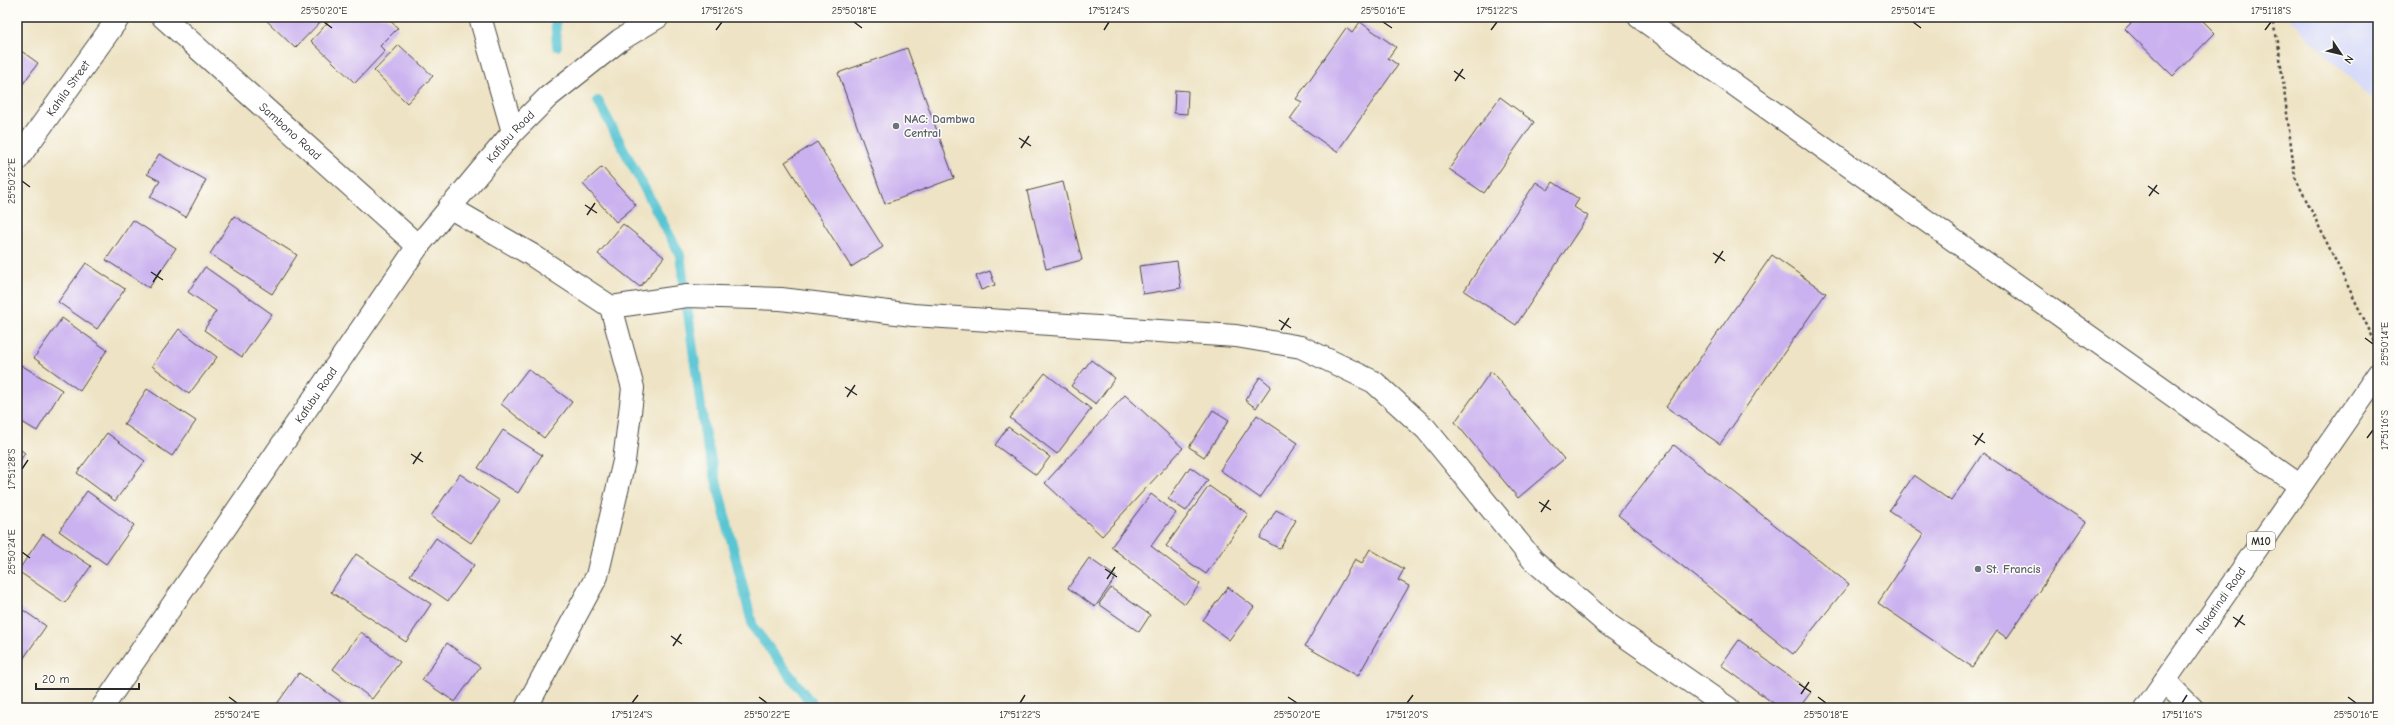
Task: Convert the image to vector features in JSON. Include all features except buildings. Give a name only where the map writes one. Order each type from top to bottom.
[{"type":"main road","name":"Kahila Street","points":[[17,160],[119,17]]},
{"type":"main road","name":"Sambono Road","points":[[163,17],[418,246]]},
{"type":"main road","points":[[480,17],[513,132]]},
{"type":"main road","name":"Kafubu Road","points":[[102,708],[418,246],[449,207],[513,132],[548,97],[620,40],[658,17]]},
{"type":"main road","points":[[1639,17],[2299,485]]},
{"type":"main road","points":[[449,207],[532,255],[612,308],[633,388],[624,461],[597,576],[526,708]]},
{"type":"main road","points":[[612,308],[686,296],[781,298],[913,315],[1236,336],[1301,347],[1374,382],[1426,429],[1533,560],[1606,623],[1728,708]]},
{"type":"main road","name":"Nakatindi Road","points":[[2146,708],[2299,485],[2378,374]]},
{"type":"main road","points":[[2165,681],[2192,708]]},
{"type":"path","points":[[2271,17],[2278,42],[2295,177],[2378,348]]},
{"type":"shaded area","points":[[2288,17],[2378,17],[2378,105]]},
{"type":"waterway","points":[[555,17],[557,46]]},
{"type":"waterway","points":[[598,101],[680,255],[705,436],[753,627],[815,708]]},
{"type":"place","name":"NAC: Dambwa Central","points":[[896,126]]},
{"type":"place","name":"St. Francis","points":[[1978,569]]}]
